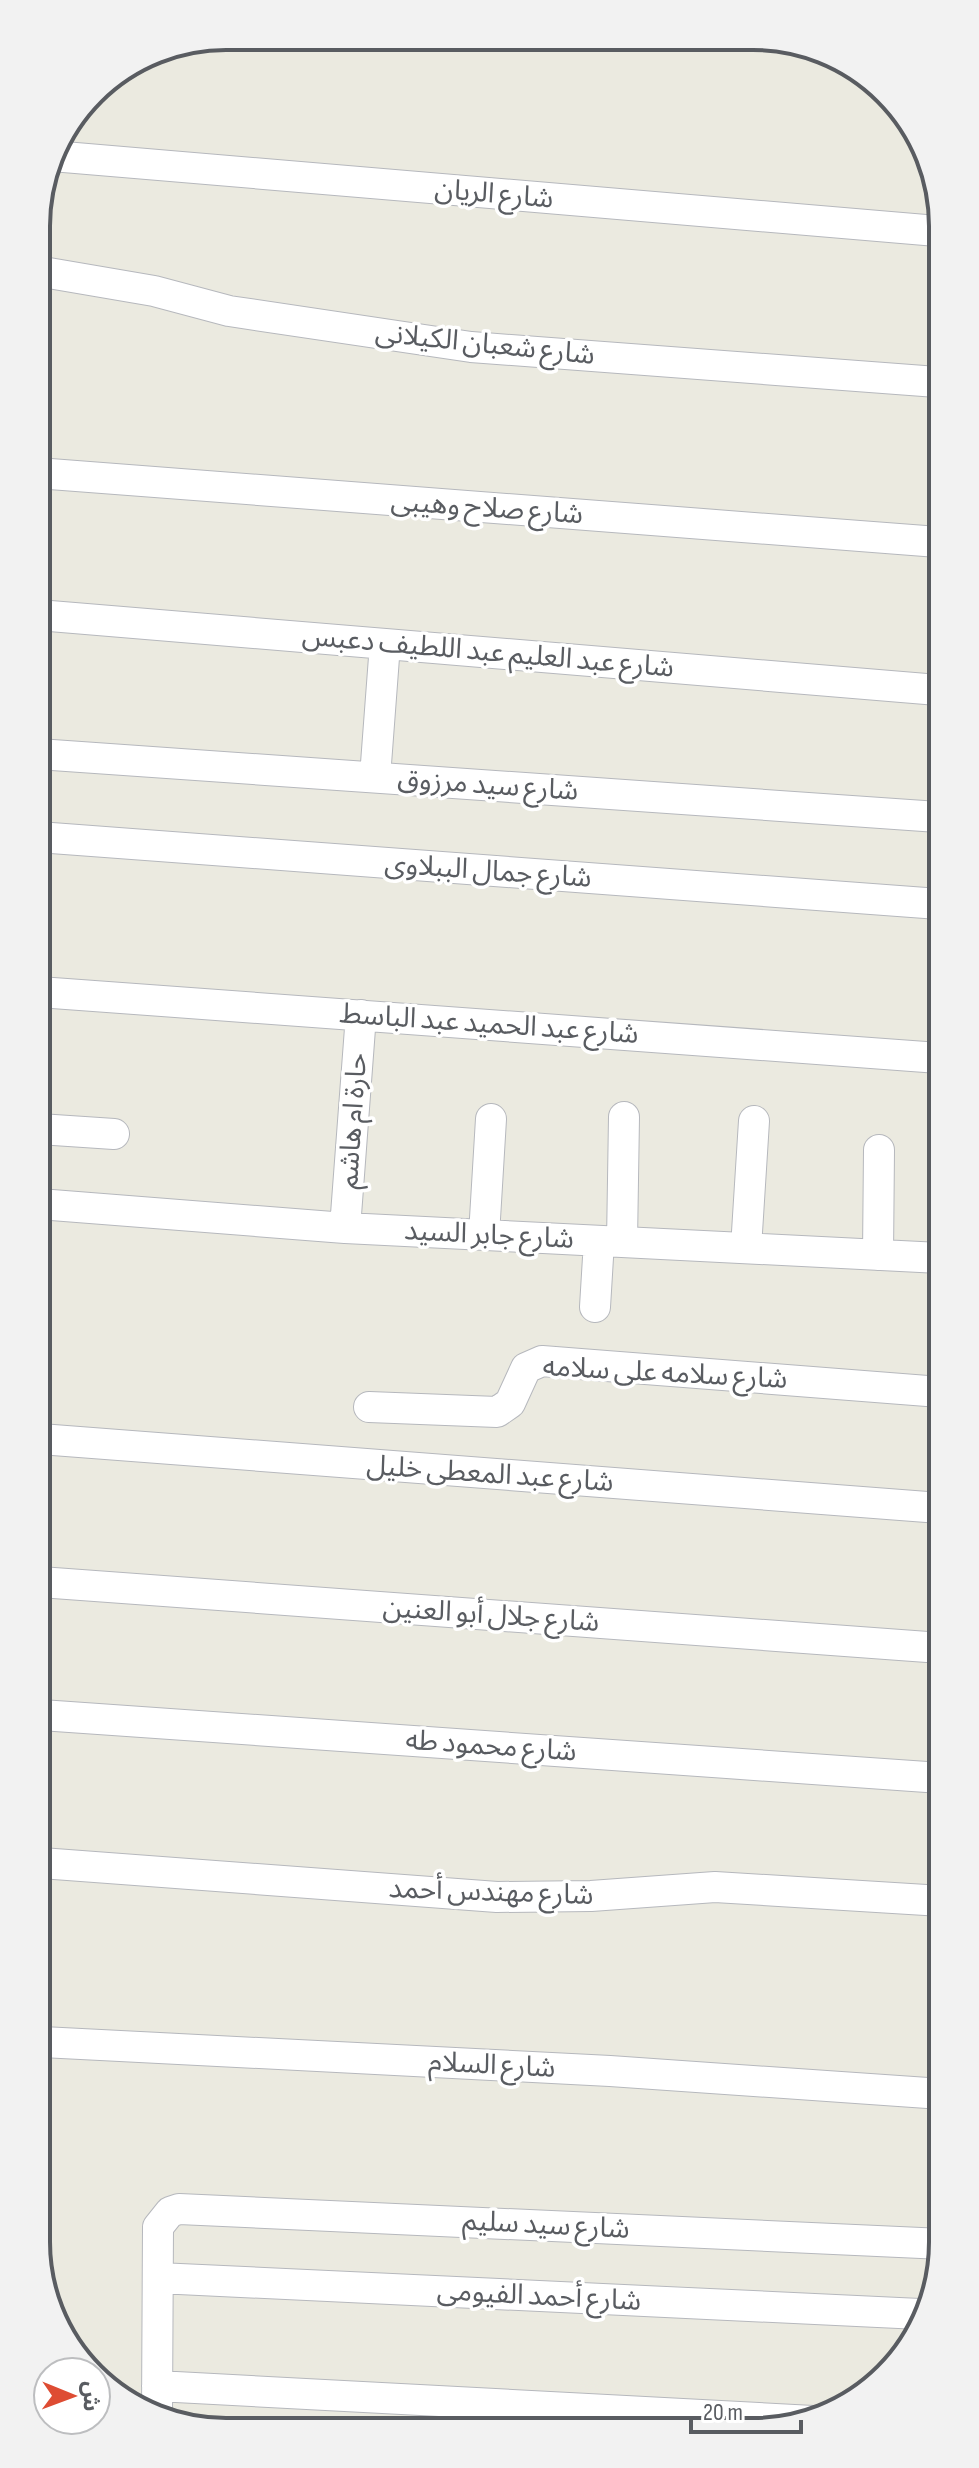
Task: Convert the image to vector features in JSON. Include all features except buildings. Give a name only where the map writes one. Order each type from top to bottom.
[{"type":"street","name":"شارع الريان","points":[[64,157],[929,230]]},
{"type":"street","name":"شارع شعبان الكيلانى","points":[[50,273],[154,291],[229,311],[471,347],[929,381]]},
{"type":"street","name":"شارع صلاح وهيبى","points":[[50,474],[929,541]]},
{"type":"street","name":"شارع عبد العليم عبد اللطيف دعبس","points":[[50,616],[929,689]]},
{"type":"street","points":[[375,777],[385,644]]},
{"type":"street","name":"شارع سيد مرزوق","points":[[50,755],[929,816]]},
{"type":"street","name":"شارع جمال الببلاوى","points":[[50,838],[929,903]]},
{"type":"street","name":"شارع عبد الحميد عبد الباسط","points":[[50,993],[929,1057]]},
{"type":"street","name":"حارة ام هاشم","points":[[345,1228],[361,1015]]},
{"type":"street","points":[[595,1307],[610,1241],[624,1117]]},
{"type":"street","points":[[484,1235],[491,1119]]},
{"type":"street","points":[[746,1248],[754,1121]]},
{"type":"street","points":[[50,1130],[114,1134]]},
{"type":"street","points":[[878,1255],[879,1150]]},
{"type":"street","name":"شارع جابر السيد","points":[[50,1205],[345,1228],[929,1257]]},
{"type":"street","name":"شارع سلامه على سلامه","points":[[369,1407],[497,1412],[510,1403],[526,1368],[542,1361],[929,1391]]},
{"type":"street","name":"شارع عبد المعطى خليل","points":[[50,1440],[929,1507]]},
{"type":"street","name":"شارع جلال أبو العنين","points":[[50,1583],[929,1647]]},
{"type":"street","name":"شارع محمود طه","points":[[50,1716],[929,1777]]},
{"type":"street","name":"شارع مهندس أحمد","points":[[50,1864],[497,1897],[591,1896],[715,1887],[929,1900]]},
{"type":"street","name":"شارع السلام","points":[[50,2042],[610,2071],[929,2093]]},
{"type":"street","name":"شارع سيد سليم","points":[[158,2278],[158,2227],[170,2212],[189,2209],[929,2243]]},
{"type":"street","points":[[158,2278],[157,2400],[719,2418]]},
{"type":"street","name":"شارع أحمد الفيومى","points":[[158,2278],[914,2314]]}]
